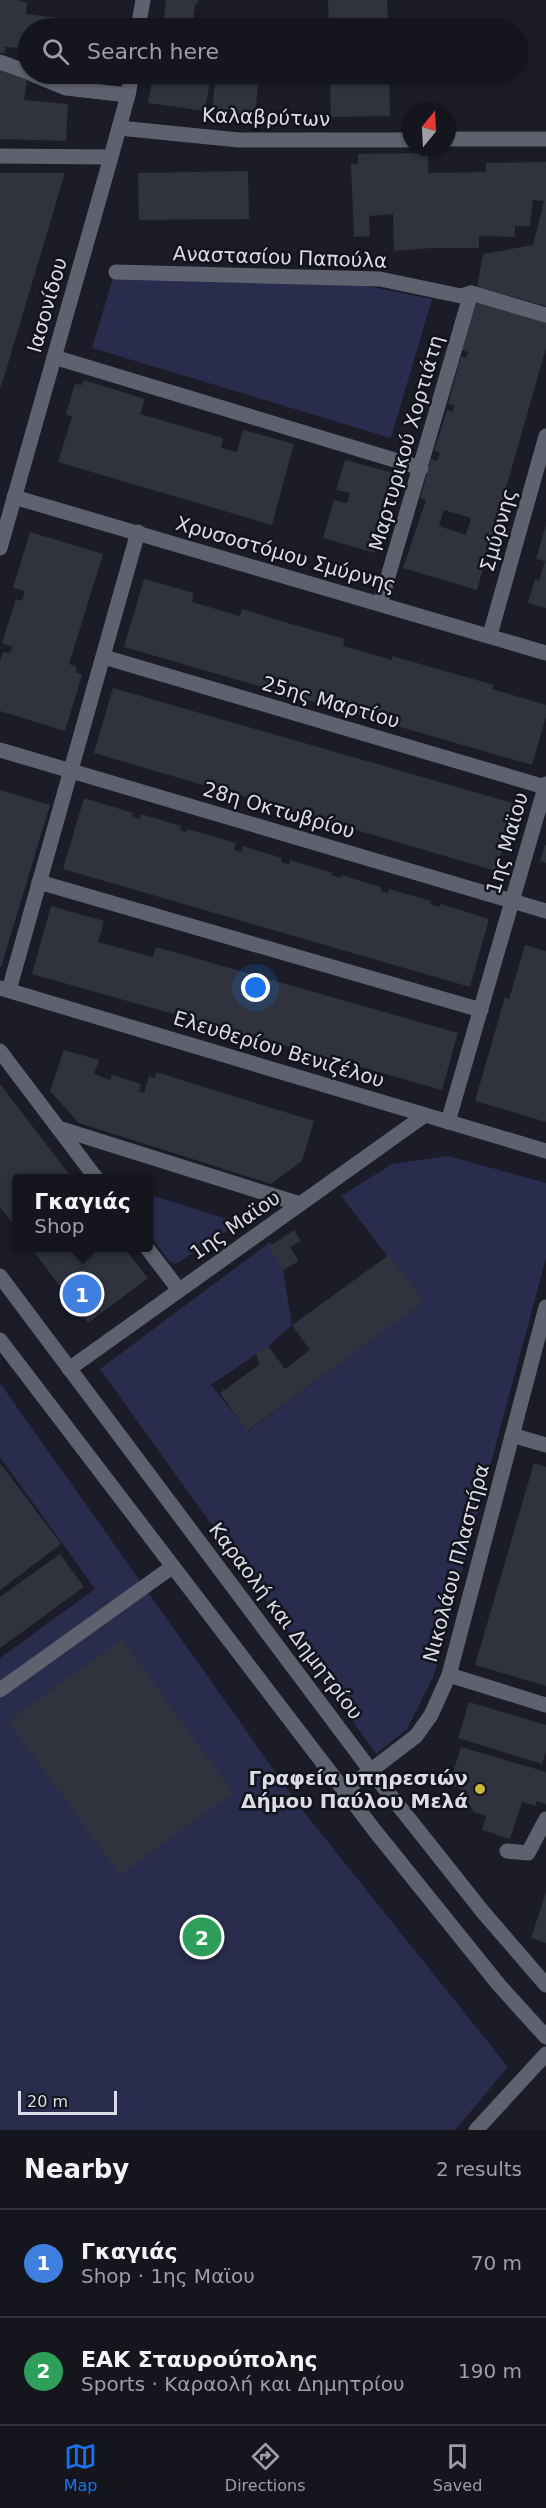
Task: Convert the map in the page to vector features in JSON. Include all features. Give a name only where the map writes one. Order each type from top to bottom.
[{"type":"street","points":[[140,18],[143,0]]},
{"type":"street","points":[[0,62],[18,69]]},
{"type":"street","points":[[56,84],[66,88],[129,95]]},
{"type":"street","name":"Ιασονίδου","points":[[0,548],[131,84]]},
{"type":"street","name":"Καλαβρύτων","points":[[119,128],[239,140],[402,140]]},
{"type":"street","points":[[456,140],[546,138]]},
{"type":"street","points":[[0,156],[111,157]]},
{"type":"street","name":"Αναστασίου Παπούλα","points":[[116,272],[380,279],[461,296],[471,293],[546,315]]},
{"type":"street","name":"Μαρτυρικού Χορτιάτη","points":[[380,604],[471,293]]},
{"type":"street","points":[[54,357],[421,468]]},
{"type":"street","name":"Σμύρνης","points":[[490,635],[546,436]]},
{"type":"street","name":"Χρυσοστόμου Σμύρνης","points":[[15,497],[546,653]]},
{"type":"street","points":[[5,989],[72,771],[138,532]]},
{"type":"street","name":"25ης Μαρτίου","points":[[104,657],[546,786]]},
{"type":"street","name":"28η Οκτωβρίου","points":[[0,750],[546,910]]},
{"type":"street","name":"1ης Μαϊου","points":[[448,1122],[546,786]]},
{"type":"street","points":[[39,882],[481,1010]]},
{"type":"street","name":"Ελευθερίου Βενιζέλου","points":[[5,989],[546,1151]]},
{"type":"street","points":[[0,1051],[92,1174]]},
{"type":"street","name":"1ης Μαϊου","points":[[69,1370],[425,1115]]},
{"type":"street","points":[[58,1128],[300,1204]]},
{"type":"street","points":[[150,1252],[179,1290]]},
{"type":"street","name":"Καραολή και Δημητρίου","points":[[0,1276],[371,1771],[483,1912],[546,1985]]},
{"type":"street","name":"Νικολάου Πλαστήρα","points":[[344,1791],[416,1736],[431,1715],[449,1675],[546,1307]]},
{"type":"street","points":[[0,1340],[344,1791],[499,1985],[546,2037]]},
{"type":"street","points":[[512,1435],[546,1445]]},
{"type":"street","points":[[0,1690],[172,1567]]},
{"type":"street","points":[[449,1675],[546,1705]]},
{"type":"street","points":[[507,1851],[528,1853],[546,1819]]},
{"type":"street","points":[[476,2130],[546,2054]]},
{"type":"shaded area","points":[[113,278],[363,285],[432,299],[391,438],[92,348]]},
{"type":"shaded area","points":[[448,1156],[546,1183],[546,1258],[434,1675],[407,1729],[376,1754],[100,1369],[270,1242],[283,1270],[292,1325],[268,1346],[211,1385],[248,1431],[423,1302],[341,1196],[392,1164]]},
{"type":"shaded area","points":[[153,1196],[230,1220],[227,1231],[176,1264],[170,1262],[153,1240]]},
{"type":"shaded area","points":[[0,1383],[300,1807],[508,2067],[455,2130],[0,2130],[0,1658],[95,1589],[0,1457]]},
{"type":"building","points":[[0,0],[18,0],[27,3],[26,14],[60,18],[18,18],[18,48],[5,47],[5,53],[0,53]]},
{"type":"building","points":[[166,0],[199,0],[195,6],[193,18],[164,18]]},
{"type":"building","points":[[328,0],[387,0],[388,18],[329,18]]},
{"type":"building","points":[[0,70],[18,72],[18,84],[26,84],[24,100],[68,104],[66,141],[0,139]]},
{"type":"building","points":[[151,84],[209,84],[205,111],[148,103]]},
{"type":"building","points":[[215,84],[258,84],[255,115],[212,111]]},
{"type":"building","points":[[330,84],[389,84],[390,116],[331,117]]},
{"type":"building","points":[[402,153],[402,156],[428,156],[428,173],[486,172],[486,163],[546,162],[546,306],[477,287],[483,254],[533,245],[544,201],[533,200],[530,226],[515,226],[515,237],[479,236],[479,248],[394,251],[393,214],[369,216],[370,236],[354,237],[351,164],[358,164],[358,154]]},
{"type":"building","points":[[248,171],[249,219],[139,220],[138,173]]},
{"type":"building","points":[[0,173],[65,173],[1,387],[0,387]]},
{"type":"building","points":[[477,300],[546,320],[546,348],[477,590],[403,568],[426,500],[420,498],[431,459],[437,461],[440,453],[434,451],[447,410],[453,412],[454,405],[448,404],[461,356],[466,358],[468,352],[461,350]],"holes":[[[444,510],[471,518],[466,535],[439,526]]]},
{"type":"building","points":[[84,380],[145,399],[140,414],[223,438],[221,448],[237,452],[243,430],[294,444],[272,525],[58,462],[72,417],[66,414],[75,384],[82,385]]},
{"type":"building","points":[[345,460],[397,474],[375,553],[323,538],[334,500],[347,503],[350,493],[336,490]]},
{"type":"building","points":[[546,525],[546,608],[528,603],[535,579],[539,581],[545,561],[536,559]]},
{"type":"building","points":[[30,532],[103,554],[69,664],[77,667],[76,672],[82,675],[65,731],[0,711],[0,661],[3,652],[10,653],[12,647],[2,643],[16,599],[22,601],[25,591],[13,588]]},
{"type":"building","points":[[144,579],[194,593],[192,602],[240,616],[242,609],[345,639],[343,646],[392,660],[392,656],[494,685],[492,689],[546,705],[546,717],[532,765],[124,647]]},
{"type":"building","points":[[113,688],[516,804],[496,871],[94,753]]},
{"type":"building","points":[[0,790],[50,805],[1,967],[0,967]]},
{"type":"building","points":[[84,798],[133,813],[132,816],[140,819],[141,814],[181,826],[180,830],[183,831],[187,832],[187,829],[236,843],[234,850],[241,852],[243,846],[282,858],[281,862],[289,864],[290,860],[332,873],[331,875],[340,878],[341,875],[381,887],[381,891],[384,892],[388,893],[389,889],[431,901],[430,904],[439,907],[441,904],[489,919],[470,987],[63,869]]},
{"type":"building","points":[[546,845],[546,863],[540,861]]},
{"type":"building","points":[[51,906],[104,921],[98,942],[153,957],[156,947],[458,1033],[442,1090],[32,974]]},
{"type":"building","points":[[525,945],[546,951],[546,1122],[475,1101],[505,997],[509,999]]},
{"type":"building","points":[[64,1050],[99,1060],[94,1074],[110,1080],[112,1075],[141,1084],[139,1092],[144,1093],[149,1076],[155,1078],[156,1072],[314,1121],[302,1161],[271,1184],[79,1123],[50,1091]]},
{"type":"building","points":[[0,1084],[69,1174],[12,1174],[12,1223],[0,1207]]},
{"type":"building","points":[[294,1230],[301,1241],[290,1247],[299,1261],[283,1270],[268,1247]]},
{"type":"building","points":[[34,1252],[127,1252],[148,1278],[88,1323]]},
{"type":"building","points":[[389,1255],[424,1302],[247,1431],[220,1393],[259,1365],[256,1354],[268,1346],[285,1369],[310,1350],[292,1325]]},
{"type":"building","points":[[0,1463],[61,1544],[0,1590]]},
{"type":"building","points":[[534,1463],[546,1467],[546,1686],[475,1665]]},
{"type":"building","points":[[60,1554],[84,1587],[0,1648],[0,1597]]},
{"type":"building","points":[[122,1639],[233,1793],[120,1875],[8,1721]]},
{"type":"building","points":[[469,1702],[546,1725],[546,1751],[542,1764],[458,1738]]},
{"type":"building","points":[[461,1747],[546,1772],[546,1804],[537,1801],[535,1806],[522,1802],[510,1839],[482,1830],[486,1816],[474,1812],[459,1788],[449,1785]]},
{"type":"building","points":[[546,1892],[546,1943],[531,1938]]},
{"type":"place","name":"Γκαγιάς","points":[[82,1294]]},
{"type":"place","name":"Γραφεία υπηρεσιών Δήμου Παύλου Μελά","points":[[480,1789]]},
{"type":"place","name":"EAK Σταυρούπολης","points":[[202,1937]]}]
